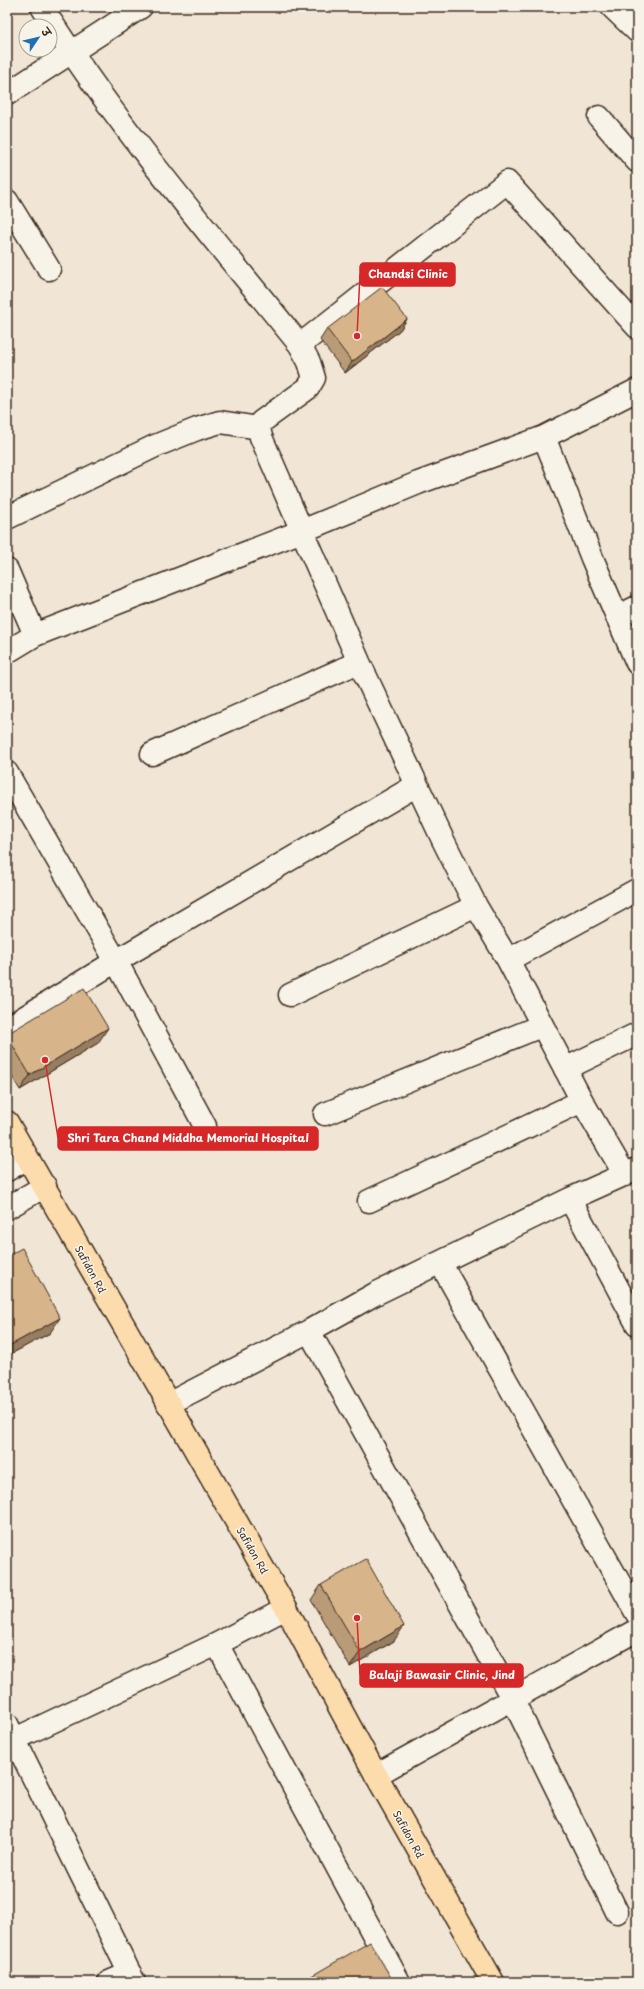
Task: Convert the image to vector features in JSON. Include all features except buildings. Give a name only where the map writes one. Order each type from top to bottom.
[{"type":"main road","name":"Safidon Rd","points":[[7,1122],[286,1608],[376,1775],[492,1982]]},
{"type":"street","points":[[42,7],[70,52],[107,104],[300,345],[309,362],[314,378],[308,388],[261,422],[259,428],[359,662],[476,906],[508,960],[582,1102],[631,1172],[570,1199],[440,1264],[375,1294],[309,1331],[168,1404]]},
{"type":"street","points":[[7,94],[141,7]]},
{"type":"street","points":[[612,7],[637,31]]},
{"type":"street","points":[[599,117],[637,161]]},
{"type":"street","points":[[300,345],[507,182],[637,328]]},
{"type":"street","points":[[7,201],[49,269]]},
{"type":"street","points":[[7,652],[35,636],[418,484],[544,437],[637,390]]},
{"type":"street","points":[[7,518],[155,446],[196,429],[220,422],[259,428]]},
{"type":"street","points":[[544,437],[637,663]]},
{"type":"street","points":[[7,570],[35,636]]},
{"type":"street","points":[[617,617],[637,607]]},
{"type":"street","points":[[152,754],[359,662]]},
{"type":"street","points":[[7,774],[116,961],[205,1126]]},
{"type":"street","points":[[7,1028],[116,961],[418,785]]},
{"type":"street","points":[[508,960],[637,890]]},
{"type":"street","points":[[290,995],[476,906]]},
{"type":"street","points":[[325,1114],[542,1026]]},
{"type":"street","points":[[566,1069],[637,1034]]},
{"type":"street","points":[[369,1200],[582,1102]]},
{"type":"street","points":[[7,1170],[28,1158]]},
{"type":"street","points":[[7,1208],[45,1186]]},
{"type":"street","points":[[570,1199],[637,1324]]},
{"type":"street","points":[[440,1264],[637,1614]]},
{"type":"street","points":[[309,1331],[513,1700],[617,1912]]},
{"type":"street","points":[[109,1982],[132,1978],[11,1732],[217,1644],[286,1608]]},
{"type":"street","points":[[376,1775],[637,1630]]},
{"type":"street","points":[[217,1644],[399,1982]]},
{"type":"place","name":"Chandsi Clinic","points":[[357,336]]},
{"type":"place","name":"Shri Tara Chand Middha Memorial Hospital","points":[[45,1060]]},
{"type":"place","name":"Balaji Bawasir Clinic, Jind","points":[[357,1618]]}]
